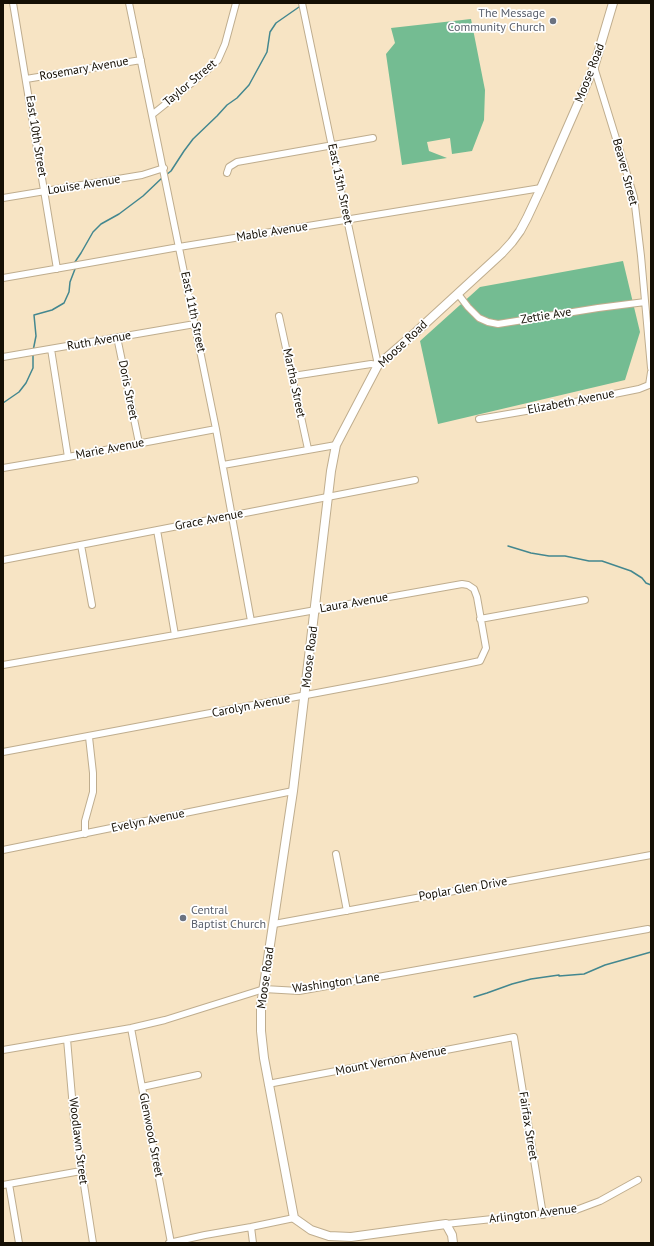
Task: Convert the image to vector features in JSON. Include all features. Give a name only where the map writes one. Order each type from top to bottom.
[{"type":"street","name":"East 10th Street","points":[[13,3],[57,269]]},
{"type":"street","name":"East 11th Street","points":[[129,3],[224,465],[251,622]]},
{"type":"street","name":"Taylor Street","points":[[153,114],[218,60],[225,44],[236,3]]},
{"type":"street","name":"East 13th Street","points":[[302,3],[332,144],[346,219],[378,365]]},
{"type":"street","name":"Moose Road","points":[[294,1218],[264,1058],[261,1031],[262,1005],[293,791],[316,610],[328,497],[336,445],[378,365],[458,294],[512,242],[527,218],[594,67],[613,3]]},
{"type":"street","name":"Rosemary Avenue","points":[[26,79],[141,60]]},
{"type":"street","name":"Beaver Street","points":[[594,67],[634,197],[645,302],[649,322]]},
{"type":"street","points":[[227,172],[229,167],[237,162],[332,144],[373,138]]},
{"type":"street","name":"Louise Avenue","points":[[3,198],[45,192],[164,170]]},
{"type":"street","name":"Mable Avenue","points":[[3,278],[346,219],[541,188]]},
{"type":"street","name":"Zettie Ave","points":[[458,294],[479,318],[498,324],[645,302]]},
{"type":"street","name":"Martha Street","points":[[279,316],[308,449]]},
{"type":"street","points":[[649,322],[651,368]]},
{"type":"street","name":"Ruth Avenue","points":[[3,357],[195,324]]},
{"type":"street","name":"Doris Street","points":[[117,337],[139,443]]},
{"type":"street","points":[[51,349],[68,457]]},
{"type":"street","points":[[293,376],[370,364],[378,365]]},
{"type":"street","name":"Elizabeth Avenue","points":[[479,419],[555,406],[650,386],[651,372]]},
{"type":"street","name":"Marie Avenue","points":[[3,468],[216,429]]},
{"type":"street","points":[[224,465],[336,445]]},
{"type":"street","name":"Grace Avenue","points":[[3,560],[415,480]]},
{"type":"street","points":[[157,530],[175,636]]},
{"type":"street","points":[[81,545],[92,605]]},
{"type":"street","name":"Laura Avenue","points":[[3,665],[175,636],[462,584],[468,585],[474,589],[477,597],[480,619]]},
{"type":"street","points":[[480,619],[585,600]]},
{"type":"street","name":"Carolyn Avenue","points":[[3,752],[401,678],[480,661],[486,648],[480,619]]},
{"type":"street","points":[[85,834],[85,821],[93,792],[93,774],[89,737]]},
{"type":"street","name":"Evelyn Avenue","points":[[3,850],[293,791]]},
{"type":"street","points":[[336,854],[347,911]]},
{"type":"street","name":"Poplar Glen Drive","points":[[274,924],[651,855]]},
{"type":"street","name":"Washington Lane","points":[[3,1050],[131,1028],[165,1020],[264,989],[299,992],[648,929]]},
{"type":"street","name":"Glenwood Street","points":[[131,1028],[170,1243]]},
{"type":"street","name":"Mount Vernon Avenue","points":[[268,1084],[514,1037]]},
{"type":"street","name":"Fairfax Street","points":[[514,1037],[543,1215]]},
{"type":"street","name":"Woodlawn Street","points":[[67,1039],[74,1120],[93,1243]]},
{"type":"street","points":[[142,1087],[198,1076]]},
{"type":"street","points":[[19,1243],[6,1184],[81,1172]]},
{"type":"street","name":"Arlington Avenue","points":[[446,1224],[543,1215],[576,1210],[600,1201],[638,1180]]},
{"type":"street","points":[[170,1243],[294,1218],[311,1230],[329,1236],[352,1240],[446,1224],[452,1235],[454,1243]]},
{"type":"street","points":[[251,1227],[253,1243]]},
{"type":"green space","points":[[471,19],[485,90],[484,120],[472,151],[452,154],[450,138],[427,142],[429,151],[447,158],[402,165],[386,54],[395,43],[391,28]]},
{"type":"green space","points":[[623,261],[640,332],[625,380],[438,424],[420,341],[480,287]]},
{"type":"waterway","points":[[322,3],[342,3]]},
{"type":"waterway","points":[[166,175],[171,171],[193,139],[249,85],[267,52],[270,32],[276,23],[299,7]]},
{"type":"waterway","points":[[75,262],[93,232],[101,224],[119,214],[143,196],[163,177]]},
{"type":"waterway","points":[[33,351],[36,336],[34,315],[52,310],[64,303],[69,292],[70,282],[75,269]]},
{"type":"waterway","points":[[3,403],[19,392],[26,383],[33,368],[33,354]]},
{"type":"waterway","points":[[508,546],[531,553],[549,556],[565,556],[589,561],[602,561],[631,571],[642,578],[646,583],[651,585]]},
{"type":"waterway","points":[[474,997],[531,979],[559,975],[584,974],[605,965],[651,952]]},
{"type":"place","name":"The Message Community Church","points":[[553,21]]},
{"type":"place","name":"Central Baptist Church","points":[[183,918]]}]
